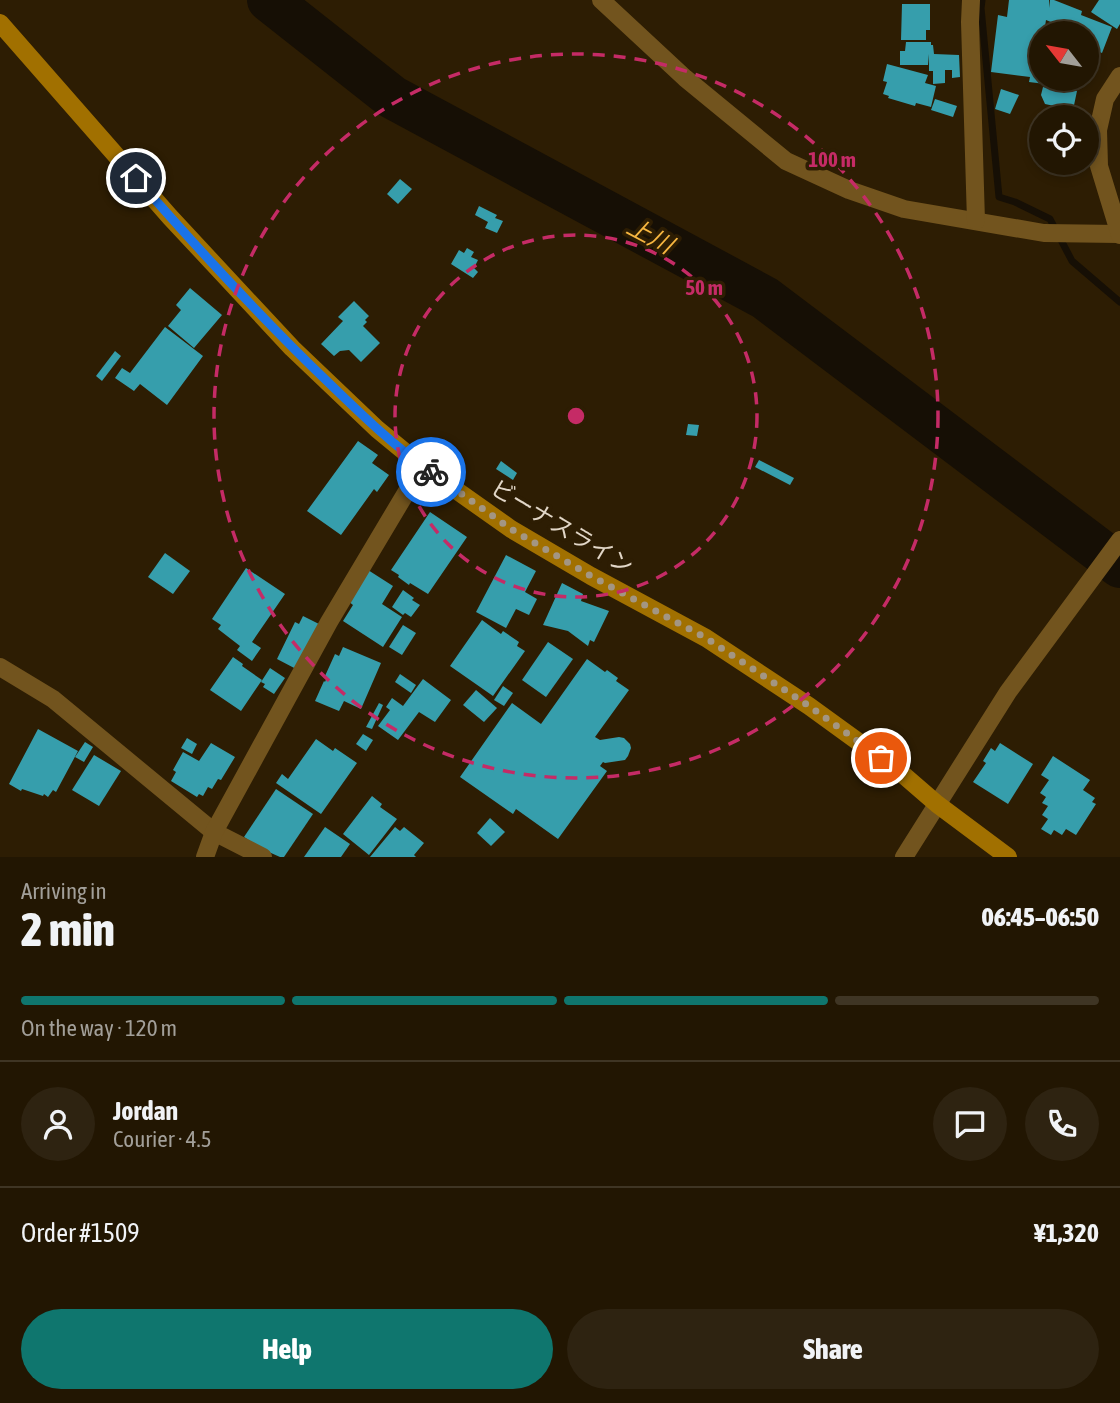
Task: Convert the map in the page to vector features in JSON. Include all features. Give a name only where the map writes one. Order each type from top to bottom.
[{"type":"main road","name":"ビーナスライン","points":[[0,23],[170,217],[292,348],[377,429],[422,466],[511,529],[706,638],[809,706],[900,772],[937,804],[1008,857]]},
{"type":"street","points":[[601,0],[685,78],[786,160],[849,190],[904,209],[1044,233],[1119,234],[1099,166],[1098,130],[1105,99],[1120,76]]},
{"type":"street","points":[[971,0],[976,220]]},
{"type":"street","points":[[205,857],[214,832],[328,622],[422,466]]},
{"type":"street","points":[[904,857],[1008,692],[1120,540]]},
{"type":"street","points":[[0,667],[52,699],[214,832],[263,857]]},
{"type":"building","points":[[1009,0],[1049,0],[1049,8],[1050,0],[1054,0],[1082,11],[1081,15],[1096,21],[1029,21],[1029,77],[991,72],[998,15],[1007,17]]},
{"type":"building","points":[[1099,0],[1120,0],[1120,24],[1117,29],[1091,12]]},
{"type":"building","points":[[902,4],[930,4],[930,30],[926,30],[926,40],[901,40]]},
{"type":"building","points":[[1099,22],[1112,27],[1102,53],[1099,52]]},
{"type":"building","points":[[906,42],[931,42],[934,54],[959,55],[960,77],[952,78],[952,70],[945,70],[945,83],[933,84],[933,71],[929,71],[929,54],[928,65],[900,65],[900,51],[905,51]]},
{"type":"building","points":[[887,64],[928,75],[925,83],[936,86],[931,107],[916,103],[915,106],[883,94],[887,82],[883,81]]},
{"type":"building","points":[[1001,89],[1019,95],[1010,114],[995,109]]},
{"type":"building","points":[[1042,91],[1077,91],[1074,105],[1045,104]]},
{"type":"building","points":[[935,99],[957,106],[953,117],[931,110]]},
{"type":"building","points":[[400,179],[412,189],[398,204],[387,194]]},
{"type":"building","points":[[479,206],[503,221],[497,233],[485,228],[488,222],[475,215]]},
{"type":"building","points":[[467,248],[474,252],[471,257],[478,260],[474,268],[478,272],[473,278],[451,264],[459,250],[464,253]]},
{"type":"building","points":[[190,288],[222,315],[194,348],[168,326],[181,310],[176,305]]},
{"type":"building","points":[[354,301],[369,316],[363,326],[380,343],[361,362],[349,350],[340,351],[334,356],[321,344],[343,321],[338,317]]},
{"type":"building","points":[[165,327],[203,356],[167,405],[140,384],[134,391],[115,378],[122,368],[130,373]]},
{"type":"building","points":[[115,351],[121,356],[102,381],[96,376]]},
{"type":"building","points":[[688,424],[699,425],[697,436],[686,435]]},
{"type":"building","points":[[358,441],[378,455],[372,463],[389,475],[377,492],[374,489],[341,535],[307,511]]},
{"type":"building","points":[[759,460],[794,478],[790,485],[755,467]]},
{"type":"building","points":[[501,461],[517,473],[513,480],[496,469]]},
{"type":"building","points":[[430,512],[467,537],[428,594],[410,583],[409,585],[391,570]]},
{"type":"building","points":[[165,553],[190,571],[173,594],[148,577]]},
{"type":"building","points":[[506,555],[536,571],[525,592],[537,599],[529,615],[516,609],[506,628],[476,612]]},
{"type":"building","points":[[246,568],[285,594],[252,642],[261,648],[252,661],[237,650],[240,646],[218,629],[221,625],[212,619]]},
{"type":"building","points":[[368,570],[393,586],[382,604],[402,617],[383,647],[343,621],[353,605],[348,601]]},
{"type":"building","points":[[562,583],[583,594],[581,601],[609,611],[594,642],[590,640],[588,646],[568,631],[543,625]]},
{"type":"building","points":[[403,590],[420,605],[411,617],[392,607]]},
{"type":"building","points":[[303,616],[321,625],[298,670],[277,659],[295,622],[299,624]]},
{"type":"building","points":[[482,620],[501,634],[503,631],[519,642],[517,646],[525,651],[493,696],[450,666]]},
{"type":"building","points":[[403,625],[416,633],[402,655],[389,647]]},
{"type":"building","points":[[548,642],[573,659],[546,697],[522,680]]},
{"type":"building","points":[[343,647],[381,663],[361,709],[344,701],[339,711],[315,701],[335,654],[339,656]]},
{"type":"building","points":[[233,657],[262,680],[241,711],[210,690]]},
{"type":"building","points":[[587,659],[618,678],[616,681],[629,690],[595,737],[600,740],[624,738],[631,748],[625,760],[603,762],[600,766],[607,771],[558,839],[516,809],[513,814],[460,777],[512,703],[541,724]]},
{"type":"building","points":[[270,668],[285,678],[274,694],[263,687],[265,684],[261,682]]},
{"type":"building","points":[[400,674],[416,685],[411,693],[395,682]]},
{"type":"building","points":[[423,679],[451,700],[435,722],[419,712],[398,740],[378,726],[390,710],[386,707],[392,698],[403,706]]},
{"type":"building","points":[[503,686],[513,693],[504,706],[494,700]]},
{"type":"building","points":[[476,690],[497,708],[484,722],[463,705]]},
{"type":"building","points":[[379,703],[383,705],[372,729],[366,727]]},
{"type":"building","points":[[38,729],[78,751],[56,792],[53,790],[48,797],[22,789],[21,791],[9,784]]},
{"type":"building","points":[[363,734],[373,740],[366,751],[356,744]]},
{"type":"building","points":[[187,738],[197,744],[192,754],[181,748]]},
{"type":"building","points":[[316,739],[357,763],[321,814],[276,783],[282,774],[288,779]]},
{"type":"building","points":[[85,742],[93,747],[84,762],[75,757]]},
{"type":"building","points":[[211,743],[235,757],[221,780],[218,779],[212,789],[208,787],[203,796],[199,794],[197,797],[171,781],[176,772],[173,770],[183,752],[199,761]]},
{"type":"building","points":[[1000,743],[1033,764],[1008,804],[973,782],[986,763],[983,761],[991,748],[995,751]]},
{"type":"building","points":[[94,755],[121,771],[99,806],[72,790]]},
{"type":"building","points":[[1053,756],[1090,780],[1083,790],[1095,798],[1092,802],[1096,804],[1076,835],[1066,829],[1062,835],[1054,830],[1051,835],[1041,829],[1048,819],[1042,815],[1048,806],[1042,803],[1046,797],[1040,793],[1049,780],[1041,775]]},
{"type":"building","points":[[276,789],[313,814],[284,857],[262,849],[244,837]]},
{"type":"building","points":[[372,796],[382,804],[380,807],[397,819],[369,855],[343,834]]},
{"type":"building","points":[[490,818],[505,832],[491,846],[477,833]]},
{"type":"building","points":[[325,827],[350,844],[341,857],[304,857]]},
{"type":"building","points":[[395,827],[400,831],[404,827],[424,843],[414,855],[416,857],[370,857]]},
{"type":"waterway","name":"上川","points":[[269,0],[392,97],[765,298],[1120,566]]},
{"type":"waterway","points":[[982,0],[999,197],[1050,219],[1072,261],[1120,302]]},
{"type":"way so far","points":[[431,472],[511,529],[706,638],[809,706],[881,758]]},
{"type":"route","points":[[136,178],[292,348],[377,429],[431,472]]}]
